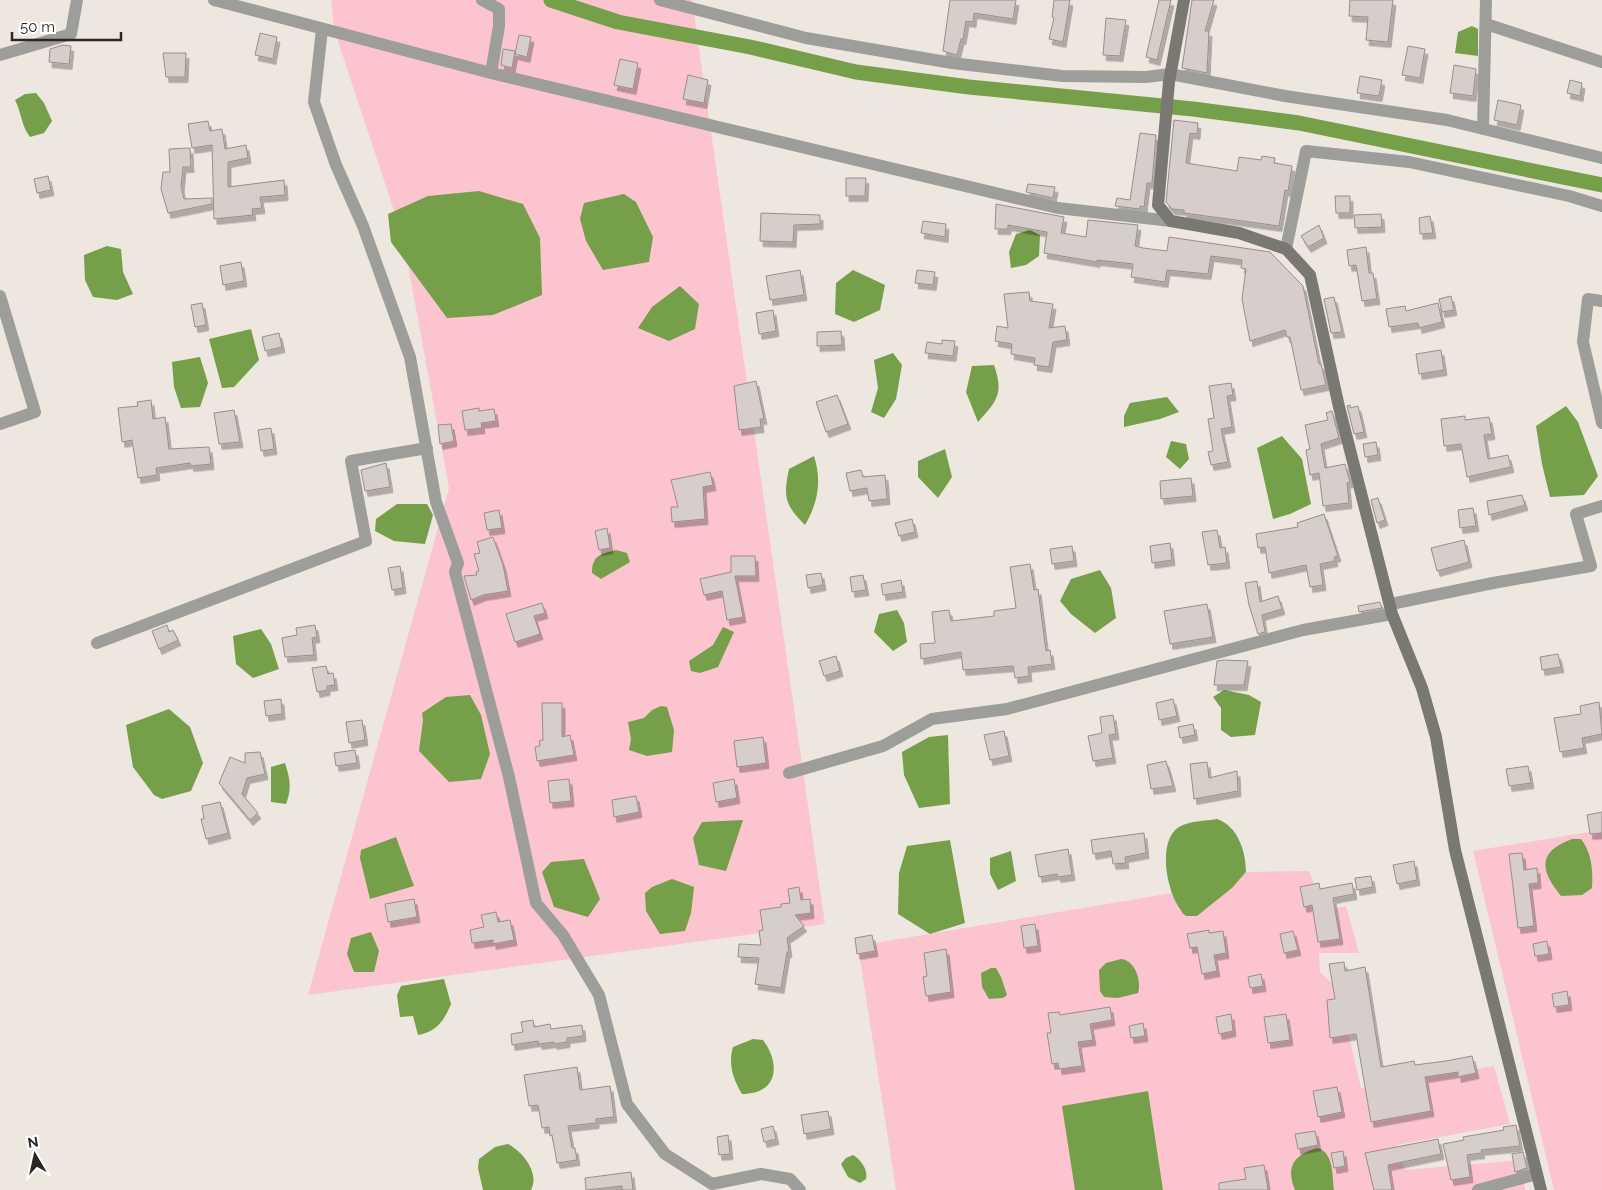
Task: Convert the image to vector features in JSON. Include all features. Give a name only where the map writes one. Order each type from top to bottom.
[{"type":"street","points":[[0,56],[71,34],[78,0]]},
{"type":"street","points":[[214,0],[491,73],[1058,208],[1171,221],[1239,232],[1286,249],[1310,275],[1341,416],[1392,609],[1422,688],[1436,736],[1456,850],[1541,1190]]},
{"type":"street","points":[[482,0],[499,9],[499,26],[491,73]]},
{"type":"street","points":[[660,0],[806,38],[952,63],[1062,76],[1170,78],[1447,120],[1602,158]]},
{"type":"street","points":[[1171,221],[1158,205],[1170,78],[1184,0]]},
{"type":"street","points":[[1483,129],[1486,0]]},
{"type":"street","points":[[1486,24],[1602,62]]},
{"type":"street","points":[[322,29],[314,102],[336,165],[363,226],[410,357],[436,502],[458,563],[455,572],[509,777],[536,903],[563,935],[599,995],[627,1104],[665,1154],[712,1184],[761,1174],[790,1179],[800,1190]]},
{"type":"street","points":[[1286,249],[1306,151],[1409,162],[1569,196],[1602,206]]},
{"type":"street","points":[[0,296],[34,412],[0,424]]},
{"type":"street","points":[[1602,301],[1588,299],[1583,342],[1602,423]]},
{"type":"street","points":[[97,643],[366,541],[351,461],[427,448]]},
{"type":"street","points":[[789,773],[883,746],[932,719],[1006,709],[1303,630],[1493,583],[1591,566],[1576,514],[1602,506]]},
{"type":"street","points":[[1478,1190],[1537,1174]]},
{"type":"shaded area","points":[[331,0],[692,0],[825,924],[308,995],[449,488],[403,238],[334,29]]},
{"type":"shaded area","points":[[1472,26],[1478,29],[1478,56],[1455,53],[1458,32]]},
{"type":"shaded area","points":[[36,93],[44,103],[52,121],[44,133],[30,137],[15,100],[25,94]]},
{"type":"shaded area","points":[[479,191],[523,204],[540,238],[542,295],[493,315],[447,318],[391,242],[388,214],[428,196]]},
{"type":"shaded area","points":[[624,194],[636,202],[653,237],[649,262],[603,270],[586,241],[580,219],[584,203]]},
{"type":"shaded area","points":[[1030,230],[1040,235],[1039,256],[1026,265],[1011,268],[1009,252],[1016,234]]},
{"type":"shaded area","points":[[107,246],[121,249],[123,272],[133,294],[117,300],[93,297],[85,280],[84,255]]},
{"type":"shaded area","points":[[853,270],[885,285],[880,310],[854,322],[835,314],[836,283]]},
{"type":"shaded area","points":[[680,286],[699,304],[695,329],[669,341],[638,328],[652,307]]},
{"type":"shaded area","points":[[251,329],[259,360],[234,387],[222,388],[209,339]]},
{"type":"shaded area","points":[[893,353],[902,365],[896,399],[884,418],[871,412],[878,388],[874,360]]},
{"type":"shaded area","points":[[200,357],[208,383],[200,407],[181,408],[174,387],[172,362]]},
{"type":"shaded area","points":[[994,365],[998,383],[997,396],[978,422],[966,392],[972,366]]},
{"type":"shaded area","points":[[1167,397],[1179,412],[1160,419],[1124,427],[1124,416],[1130,403]]},
{"type":"shaded area","points":[[1566,406],[1578,422],[1598,476],[1584,495],[1550,497],[1536,426]]},
{"type":"shaded area","points":[[1282,436],[1302,459],[1311,504],[1290,514],[1273,519],[1257,448]]},
{"type":"shaded area","points":[[1171,441],[1186,444],[1189,459],[1180,469],[1166,457]]},
{"type":"shaded area","points":[[945,449],[952,477],[938,498],[918,477],[918,461]]},
{"type":"shaded area","points":[[814,456],[818,474],[816,500],[805,525],[793,512],[787,500],[787,479],[789,469]]},
{"type":"shaded area","points":[[397,504],[427,504],[433,515],[425,544],[394,541],[375,531],[376,519]]},
{"type":"shaded area","points":[[616,550],[627,553],[630,562],[601,579],[592,573],[592,567],[598,556]]},
{"type":"shaded area","points":[[1100,570],[1111,588],[1116,618],[1095,633],[1071,614],[1060,601],[1071,579]]},
{"type":"shaded area","points":[[897,610],[904,623],[907,642],[893,651],[874,632],[879,614]]},
{"type":"shaded area","points":[[723,627],[734,632],[718,667],[700,673],[691,671],[689,661],[713,645]]},
{"type":"shaded area","points":[[261,629],[271,644],[279,669],[253,678],[236,664],[233,636]]},
{"type":"shaded area","points":[[1224,690],[1249,695],[1261,702],[1255,735],[1231,737],[1221,730],[1221,708],[1213,697]]},
{"type":"shaded area","points":[[470,695],[481,715],[490,754],[481,779],[449,782],[419,751],[423,720],[422,713],[446,697]]},
{"type":"shaded area","points":[[661,706],[667,707],[674,730],[672,752],[647,756],[629,750],[631,739],[628,722],[644,718],[652,710]]},
{"type":"shaded area","points":[[169,709],[190,727],[203,763],[191,791],[162,799],[154,795],[133,767],[126,725]]},
{"type":"shaded area","points":[[948,735],[950,804],[919,808],[904,775],[902,752],[929,737]]},
{"type":"shaded area","points":[[285,763],[290,784],[286,804],[271,802],[271,767]]},
{"type":"shaded area","points":[[1217,819],[1230,827],[1239,841],[1246,864],[1246,872],[1232,888],[1197,916],[1186,916],[1174,898],[1170,885],[1167,872],[1167,845],[1179,827],[1192,822]]},
{"type":"shaded area","points":[[743,820],[726,871],[699,865],[693,838],[702,822]]},
{"type":"shaded area","points":[[1602,830],[1602,1190],[1554,1190],[1473,851]]},
{"type":"shaded area","points":[[396,837],[414,886],[370,899],[360,858],[361,850]]},
{"type":"shaded area","points":[[1572,839],[1581,839],[1588,850],[1592,868],[1592,888],[1582,895],[1561,896],[1549,878],[1546,863],[1548,856],[1553,850]]},
{"type":"shaded area","points":[[950,840],[965,923],[930,934],[898,914],[899,873],[907,846]]},
{"type":"shaded area","points":[[1011,851],[1016,881],[998,890],[990,874],[990,858]]},
{"type":"shaded area","points":[[584,859],[600,899],[588,917],[554,907],[542,872],[551,862]]},
{"type":"shaded area","points":[[1309,871],[1324,910],[1346,906],[1359,953],[1319,953],[1320,972],[1338,989],[1361,1088],[1494,1066],[1510,1124],[1397,1145],[1405,1170],[1521,1160],[1525,1190],[896,1190],[858,946],[1172,893],[1179,910],[1197,916],[1232,888],[1246,872]]},
{"type":"shaded area","points":[[672,879],[694,887],[691,913],[685,931],[660,934],[646,911],[645,893],[652,887]]},
{"type":"shaded area","points":[[371,932],[379,951],[374,972],[354,972],[347,954],[351,938]]},
{"type":"shaded area","points":[[1121,959],[1126,960],[1134,967],[1139,983],[1138,993],[1118,998],[1104,997],[1100,991],[1099,970],[1106,963]]},
{"type":"shaded area","points":[[991,968],[996,968],[1001,977],[1007,995],[1003,998],[989,999],[982,987],[981,973]]},
{"type":"shaded area","points":[[444,979],[451,1004],[439,1025],[424,1034],[418,1035],[413,1016],[400,1017],[397,995],[401,986]]},
{"type":"shaded area","points":[[753,1039],[763,1040],[769,1049],[774,1068],[773,1076],[763,1089],[754,1093],[742,1094],[732,1071],[733,1047]]},
{"type":"shaded area","points":[[1148,1091],[1163,1190],[1075,1190],[1062,1106]]},
{"type":"shaded area","points":[[508,1144],[519,1152],[532,1170],[533,1183],[531,1190],[483,1190],[478,1168],[479,1159],[495,1147]]},
{"type":"shaded area","points":[[1318,1148],[1330,1160],[1334,1190],[1295,1190],[1291,1174],[1294,1162],[1303,1154]]},
{"type":"shaded area","points":[[853,1155],[859,1159],[866,1172],[866,1179],[860,1183],[848,1177],[841,1164],[846,1158]]},
{"type":"building","points":[[950,0],[1016,0],[1013,19],[974,13],[973,22],[966,21],[963,39],[961,39],[957,55],[943,51]]},
{"type":"building","points":[[1054,0],[1070,0],[1063,42],[1049,39],[1054,18],[1052,17]]},
{"type":"building","points":[[1159,0],[1171,0],[1157,60],[1146,57]]},
{"type":"building","points":[[1192,0],[1214,0],[1205,31],[1209,31],[1207,73],[1182,68]]},
{"type":"building","points":[[1350,0],[1393,0],[1388,42],[1366,40],[1368,17],[1349,16]]},
{"type":"building","points":[[1106,18],[1126,20],[1120,56],[1103,55]]},
{"type":"building","points":[[260,33],[277,37],[273,59],[255,55]]},
{"type":"building","points":[[519,35],[531,37],[527,57],[515,54]]},
{"type":"building","points":[[63,45],[71,46],[69,64],[49,62],[50,49]]},
{"type":"building","points":[[1408,46],[1425,49],[1420,78],[1402,75]]},
{"type":"building","points":[[503,49],[515,51],[512,68],[501,65]]},
{"type":"building","points":[[163,53],[186,53],[185,77],[166,77]]},
{"type":"building","points":[[620,59],[638,63],[633,89],[614,85]]},
{"type":"building","points":[[1454,65],[1476,69],[1473,96],[1450,93]]},
{"type":"building","points":[[688,75],[708,80],[704,103],[683,99]]},
{"type":"building","points":[[1360,76],[1382,80],[1379,96],[1357,93]]},
{"type":"building","points":[[1570,80],[1582,83],[1580,96],[1567,93]]},
{"type":"building","points":[[1498,100],[1521,105],[1517,125],[1494,120]]},
{"type":"building","points":[[1174,120],[1198,123],[1197,134],[1190,133],[1186,163],[1237,171],[1239,157],[1261,160],[1262,156],[1275,158],[1274,163],[1292,166],[1288,191],[1285,190],[1279,226],[1184,213],[1184,210],[1172,209],[1166,202]]},
{"type":"building","points":[[208,121],[210,131],[222,129],[225,149],[246,145],[248,158],[228,162],[228,187],[284,180],[285,195],[260,197],[262,208],[252,209],[253,215],[214,219],[212,145],[192,148],[188,124]]},
{"type":"building","points":[[1140,133],[1156,135],[1152,183],[1147,183],[1144,207],[1140,206],[1140,209],[1115,206],[1117,198],[1130,200]]},
{"type":"building","points":[[190,148],[191,167],[183,167],[181,187],[184,199],[212,198],[212,204],[168,213],[161,189],[163,172],[170,172],[169,149]]},
{"type":"building","points":[[48,176],[51,190],[37,193],[34,179]]},
{"type":"building","points":[[846,178],[866,178],[865,196],[846,196]]},
{"type":"building","points":[[1028,184],[1055,187],[1053,198],[1026,192]]},
{"type":"building","points":[[1335,196],[1350,196],[1350,213],[1336,213]]},
{"type":"building","points":[[996,204],[1064,217],[1061,233],[1086,237],[1088,220],[1138,225],[1135,246],[1143,248],[1167,251],[1169,237],[1270,252],[1303,286],[1319,364],[1321,364],[1326,385],[1301,390],[1290,337],[1287,337],[1285,330],[1250,341],[1242,299],[1246,269],[1241,268],[1242,260],[1211,256],[1208,274],[1167,270],[1165,282],[1131,277],[1133,264],[1097,260],[1097,262],[1044,253],[1047,232],[1008,225],[1008,229],[995,229]]},
{"type":"building","points":[[761,213],[820,215],[820,224],[794,225],[793,242],[760,241]]},
{"type":"building","points":[[1381,214],[1382,227],[1355,228],[1354,215]]},
{"type":"building","points":[[1430,216],[1433,233],[1420,234],[1419,218]]},
{"type":"building","points":[[923,221],[946,224],[945,237],[921,233]]},
{"type":"building","points":[[1319,225],[1324,238],[1308,247],[1301,236]]},
{"type":"building","points":[[1366,247],[1369,273],[1373,273],[1377,299],[1362,301],[1356,265],[1349,266],[1347,250]]},
{"type":"building","points":[[241,262],[244,281],[223,285],[220,266]]},
{"type":"building","points":[[800,270],[804,295],[770,300],[766,276]]},
{"type":"building","points":[[917,270],[935,272],[933,285],[915,283]]},
{"type":"building","points":[[1029,292],[1030,301],[1053,304],[1049,328],[1065,326],[1067,340],[1053,342],[1049,367],[1034,365],[1035,358],[1011,354],[1012,344],[995,341],[997,326],[1008,328],[1004,294]]},
{"type":"building","points":[[1451,296],[1454,310],[1442,312],[1439,299]]},
{"type":"building","points":[[1334,297],[1342,332],[1331,333],[1324,299]]},
{"type":"building","points":[[202,303],[206,325],[195,327],[191,305]]},
{"type":"building","points":[[1438,303],[1442,322],[1419,328],[1418,323],[1389,327],[1386,309],[1405,306],[1406,311]]},
{"type":"building","points":[[773,310],[776,331],[759,334],[756,313]]},
{"type":"building","points":[[841,331],[842,345],[817,346],[817,332]]},
{"type":"building","points":[[279,333],[282,347],[265,351],[262,337]]},
{"type":"building","points":[[942,340],[955,341],[953,356],[925,353],[927,342],[942,344]]},
{"type":"building","points":[[1441,350],[1444,370],[1419,374],[1416,354]]},
{"type":"building","points":[[756,381],[764,419],[760,419],[761,427],[739,430],[734,386]]},
{"type":"building","points":[[1231,383],[1233,395],[1227,396],[1232,427],[1221,429],[1228,462],[1211,465],[1208,452],[1213,451],[1208,419],[1214,418],[1209,386]]},
{"type":"building","points":[[837,395],[848,424],[826,432],[816,402]]},
{"type":"building","points":[[151,400],[153,419],[165,417],[169,449],[209,447],[211,464],[191,466],[190,463],[156,468],[157,475],[138,478],[132,440],[122,442],[118,408],[138,406],[137,402]]},
{"type":"building","points":[[1350,405],[1350,408],[1358,406],[1364,432],[1354,434],[1347,406]]},
{"type":"building","points":[[479,408],[479,411],[494,409],[496,421],[481,423],[482,428],[465,430],[462,411]]},
{"type":"building","points":[[234,410],[240,442],[219,444],[214,413]]},
{"type":"building","points":[[1332,411],[1339,438],[1321,444],[1325,468],[1345,464],[1350,482],[1347,483],[1349,503],[1323,506],[1319,473],[1310,475],[1306,450],[1310,449],[1305,425],[1328,420],[1326,413]]},
{"type":"building","points":[[1465,416],[1465,420],[1489,417],[1492,434],[1484,435],[1488,459],[1508,455],[1511,467],[1467,477],[1461,444],[1444,446],[1441,419]]},
{"type":"building","points":[[451,424],[454,441],[440,444],[438,425]]},
{"type":"building","points":[[271,428],[274,449],[261,451],[258,430]]},
{"type":"building","points":[[1376,442],[1378,455],[1365,457],[1363,444]]},
{"type":"building","points":[[386,463],[390,487],[365,491],[361,470]]},
{"type":"building","points":[[861,470],[863,477],[885,475],[887,499],[869,501],[867,488],[850,491],[846,473]]},
{"type":"building","points":[[710,472],[713,485],[703,487],[705,519],[672,522],[671,507],[678,507],[671,480]]},
{"type":"building","points":[[1191,478],[1193,496],[1161,499],[1160,481]]},
{"type":"building","points":[[1522,495],[1525,505],[1489,515],[1487,501]]},
{"type":"building","points":[[1378,498],[1385,520],[1377,523],[1371,500]]},
{"type":"building","points":[[1473,508],[1476,526],[1460,528],[1458,510]]},
{"type":"building","points":[[499,510],[502,528],[487,530],[484,513]]},
{"type":"building","points":[[1324,514],[1338,556],[1334,557],[1335,561],[1320,564],[1323,585],[1310,587],[1306,565],[1269,573],[1265,547],[1258,548],[1256,534],[1298,527],[1297,523]]},
{"type":"building","points":[[912,519],[915,532],[899,536],[895,523]]},
{"type":"building","points":[[607,528],[610,548],[599,550],[595,531]]},
{"type":"building","points":[[1217,530],[1220,548],[1225,547],[1227,563],[1208,565],[1202,532]]},
{"type":"building","points":[[493,537],[503,565],[508,591],[483,595],[471,600],[464,576],[477,575],[476,572],[479,571],[474,554],[480,553],[477,542]]},
{"type":"building","points":[[1464,540],[1469,562],[1437,571],[1431,548]]},
{"type":"building","points":[[1170,543],[1172,560],[1152,563],[1150,546]]},
{"type":"building","points":[[1072,546],[1074,561],[1052,564],[1050,549]]},
{"type":"building","points":[[731,556],[755,556],[756,576],[735,576],[743,617],[727,620],[722,591],[704,595],[700,579],[731,572]]},
{"type":"building","points":[[1030,564],[1034,590],[1038,589],[1046,651],[1050,650],[1052,664],[1028,667],[1029,676],[1015,678],[1013,666],[963,670],[961,652],[921,659],[920,644],[935,643],[932,612],[949,610],[951,621],[994,616],[994,611],[1016,608],[1010,567]]},
{"type":"building","points":[[400,566],[403,588],[392,590],[388,568]]},
{"type":"building","points":[[821,573],[823,585],[808,588],[806,575]]},
{"type":"building","points":[[863,575],[866,590],[852,592],[850,577]]},
{"type":"building","points":[[901,580],[903,592],[883,595],[881,584]]},
{"type":"building","points":[[1257,581],[1260,602],[1278,596],[1282,609],[1262,615],[1265,632],[1258,634],[1249,605],[1245,583]]},
{"type":"building","points":[[1380,602],[1382,608],[1359,612],[1358,606]]},
{"type":"building","points":[[542,603],[545,613],[534,616],[540,634],[515,642],[506,614]]},
{"type":"building","points":[[1207,604],[1213,637],[1170,644],[1164,611]]},
{"type":"building","points":[[167,625],[169,632],[173,630],[178,640],[159,649],[152,631]]},
{"type":"building","points":[[315,625],[317,637],[312,638],[314,655],[285,657],[282,638],[297,635],[296,628]]},
{"type":"building","points":[[1558,654],[1561,667],[1542,670],[1540,657]]},
{"type":"building","points":[[836,656],[840,671],[824,676],[819,661]]},
{"type":"building","points":[[1217,661],[1248,661],[1244,685],[1214,685]]},
{"type":"building","points":[[326,666],[328,674],[333,673],[335,685],[327,686],[327,690],[317,692],[312,668]]},
{"type":"building","points":[[281,699],[282,714],[266,716],[264,701]]},
{"type":"building","points":[[1173,699],[1177,716],[1159,720],[1156,703]]},
{"type":"building","points":[[1599,702],[1602,734],[1582,738],[1584,748],[1560,752],[1554,718],[1581,714],[1580,706]]},
{"type":"building","points":[[542,703],[562,703],[562,737],[570,735],[574,755],[537,761],[535,747],[540,746],[539,741],[543,740]]},
{"type":"building","points":[[1113,715],[1116,734],[1109,735],[1113,758],[1093,761],[1088,736],[1102,733],[1100,717]]},
{"type":"building","points":[[362,720],[365,740],[349,743],[346,722]]},
{"type":"building","points":[[1193,724],[1195,735],[1180,738],[1178,727]]},
{"type":"building","points":[[1004,731],[1009,756],[990,760],[984,735]]},
{"type":"building","points":[[763,737],[766,763],[737,767],[734,741]]},
{"type":"building","points":[[355,750],[357,763],[336,766],[334,753]]},
{"type":"building","points":[[260,752],[265,774],[247,778],[242,794],[258,813],[250,820],[219,783],[230,757],[245,763],[245,753]]},
{"type":"building","points":[[1166,761],[1173,786],[1151,789],[1147,765]]},
{"type":"building","points":[[1207,762],[1209,778],[1237,771],[1238,791],[1194,799],[1190,764]]},
{"type":"building","points":[[1528,766],[1531,783],[1509,786],[1506,769]]},
{"type":"building","points":[[569,779],[571,801],[550,803],[548,781]]},
{"type":"building","points":[[734,779],[737,798],[716,802],[713,783]]},
{"type":"building","points":[[636,796],[639,812],[614,817],[612,800]]},
{"type":"building","points":[[220,802],[228,833],[206,839],[201,819],[204,819],[202,806]]},
{"type":"building","points":[[1602,812],[1602,833],[1590,834],[1587,815]]},
{"type":"building","points":[[1144,833],[1146,853],[1125,857],[1126,863],[1113,864],[1111,851],[1093,854],[1091,840]]},
{"type":"building","points":[[1068,849],[1072,875],[1058,877],[1057,874],[1039,877],[1035,855]]},
{"type":"building","points":[[1522,853],[1524,870],[1537,868],[1538,883],[1529,884],[1534,926],[1518,928],[1509,854]]},
{"type":"building","points":[[1414,861],[1417,880],[1397,884],[1393,865]]},
{"type":"building","points":[[1371,876],[1373,887],[1357,890],[1355,878]]},
{"type":"building","points":[[1319,883],[1320,889],[1352,883],[1354,894],[1333,898],[1340,939],[1318,942],[1312,905],[1304,907],[1300,887]]},
{"type":"building","points":[[799,887],[801,900],[810,899],[811,913],[795,915],[804,926],[787,938],[789,952],[787,952],[781,988],[755,984],[759,958],[738,957],[739,944],[761,945],[759,931],[763,930],[760,910],[781,907],[781,904],[790,903],[788,889]]},
{"type":"building","points":[[414,899],[417,917],[388,922],[385,904]]},
{"type":"building","points":[[496,912],[498,922],[510,920],[514,940],[493,944],[493,940],[472,943],[470,930],[484,927],[481,915]]},
{"type":"building","points":[[1035,924],[1038,946],[1024,948],[1021,926]]},
{"type":"building","points":[[1209,930],[1209,933],[1223,931],[1226,953],[1214,955],[1217,971],[1202,974],[1197,947],[1190,948],[1187,934]]},
{"type":"building","points":[[1293,931],[1298,950],[1284,953],[1280,934]]},
{"type":"building","points":[[872,935],[875,951],[857,954],[855,938]]},
{"type":"building","points":[[1547,941],[1549,954],[1535,956],[1533,944]]},
{"type":"building","points":[[946,949],[951,992],[926,996],[923,977],[927,976],[924,953]]},
{"type":"building","points":[[1344,962],[1345,971],[1365,967],[1381,1067],[1414,1061],[1415,1065],[1472,1056],[1476,1073],[1458,1077],[1458,1072],[1425,1077],[1431,1111],[1371,1122],[1356,1034],[1330,1038],[1327,1000],[1335,999],[1329,964]]},
{"type":"building","points":[[1261,974],[1263,986],[1250,988],[1248,977]]},
{"type":"building","points":[[1567,991],[1569,1005],[1554,1007],[1552,994]]},
{"type":"building","points":[[1110,1007],[1112,1020],[1090,1024],[1093,1040],[1078,1042],[1082,1066],[1059,1069],[1058,1063],[1052,1064],[1047,1033],[1051,1033],[1048,1013],[1059,1012],[1060,1015]]},
{"type":"building","points":[[1231,1014],[1233,1031],[1219,1034],[1216,1017]]},
{"type":"building","points":[[1286,1014],[1290,1040],[1268,1043],[1264,1017]]},
{"type":"building","points":[[533,1020],[534,1027],[550,1024],[551,1029],[582,1025],[583,1036],[567,1038],[567,1042],[554,1044],[554,1042],[539,1044],[538,1041],[512,1045],[511,1034],[523,1032],[521,1022]]},
{"type":"building","points":[[1143,1023],[1145,1036],[1131,1038],[1129,1026]]},
{"type":"building","points":[[577,1067],[580,1090],[610,1086],[614,1117],[596,1119],[596,1123],[568,1126],[572,1148],[575,1148],[577,1160],[557,1163],[549,1127],[542,1128],[538,1105],[529,1106],[524,1075]]},
{"type":"building","points":[[1337,1087],[1342,1112],[1318,1117],[1313,1091]]},
{"type":"building","points":[[828,1111],[831,1129],[804,1134],[801,1115]]},
{"type":"building","points":[[1516,1125],[1520,1146],[1481,1150],[1482,1153],[1467,1155],[1470,1177],[1451,1180],[1443,1144],[1464,1140],[1463,1137],[1504,1130],[1503,1127]]},
{"type":"building","points":[[773,1126],[776,1139],[764,1142],[761,1129]]},
{"type":"building","points":[[1315,1131],[1318,1145],[1298,1149],[1295,1134]]},
{"type":"building","points":[[728,1135],[730,1154],[719,1155],[717,1137]]},
{"type":"building","points":[[1438,1139],[1441,1154],[1388,1165],[1392,1190],[1374,1190],[1365,1153]]},
{"type":"building","points":[[1343,1151],[1345,1166],[1334,1168],[1331,1153]]},
{"type":"building","points":[[1523,1152],[1527,1168],[1515,1172],[1512,1154]]},
{"type":"building","points":[[1264,1165],[1268,1190],[1219,1190],[1219,1183],[1246,1179],[1244,1168]]},
{"type":"building","points":[[631,1172],[633,1190],[622,1190],[622,1186],[586,1190],[585,1178]]},
{"type":"waterway","points":[[551,0],[618,22],[750,47],[856,72],[969,87],[1193,109],[1299,123],[1602,185]]}]
